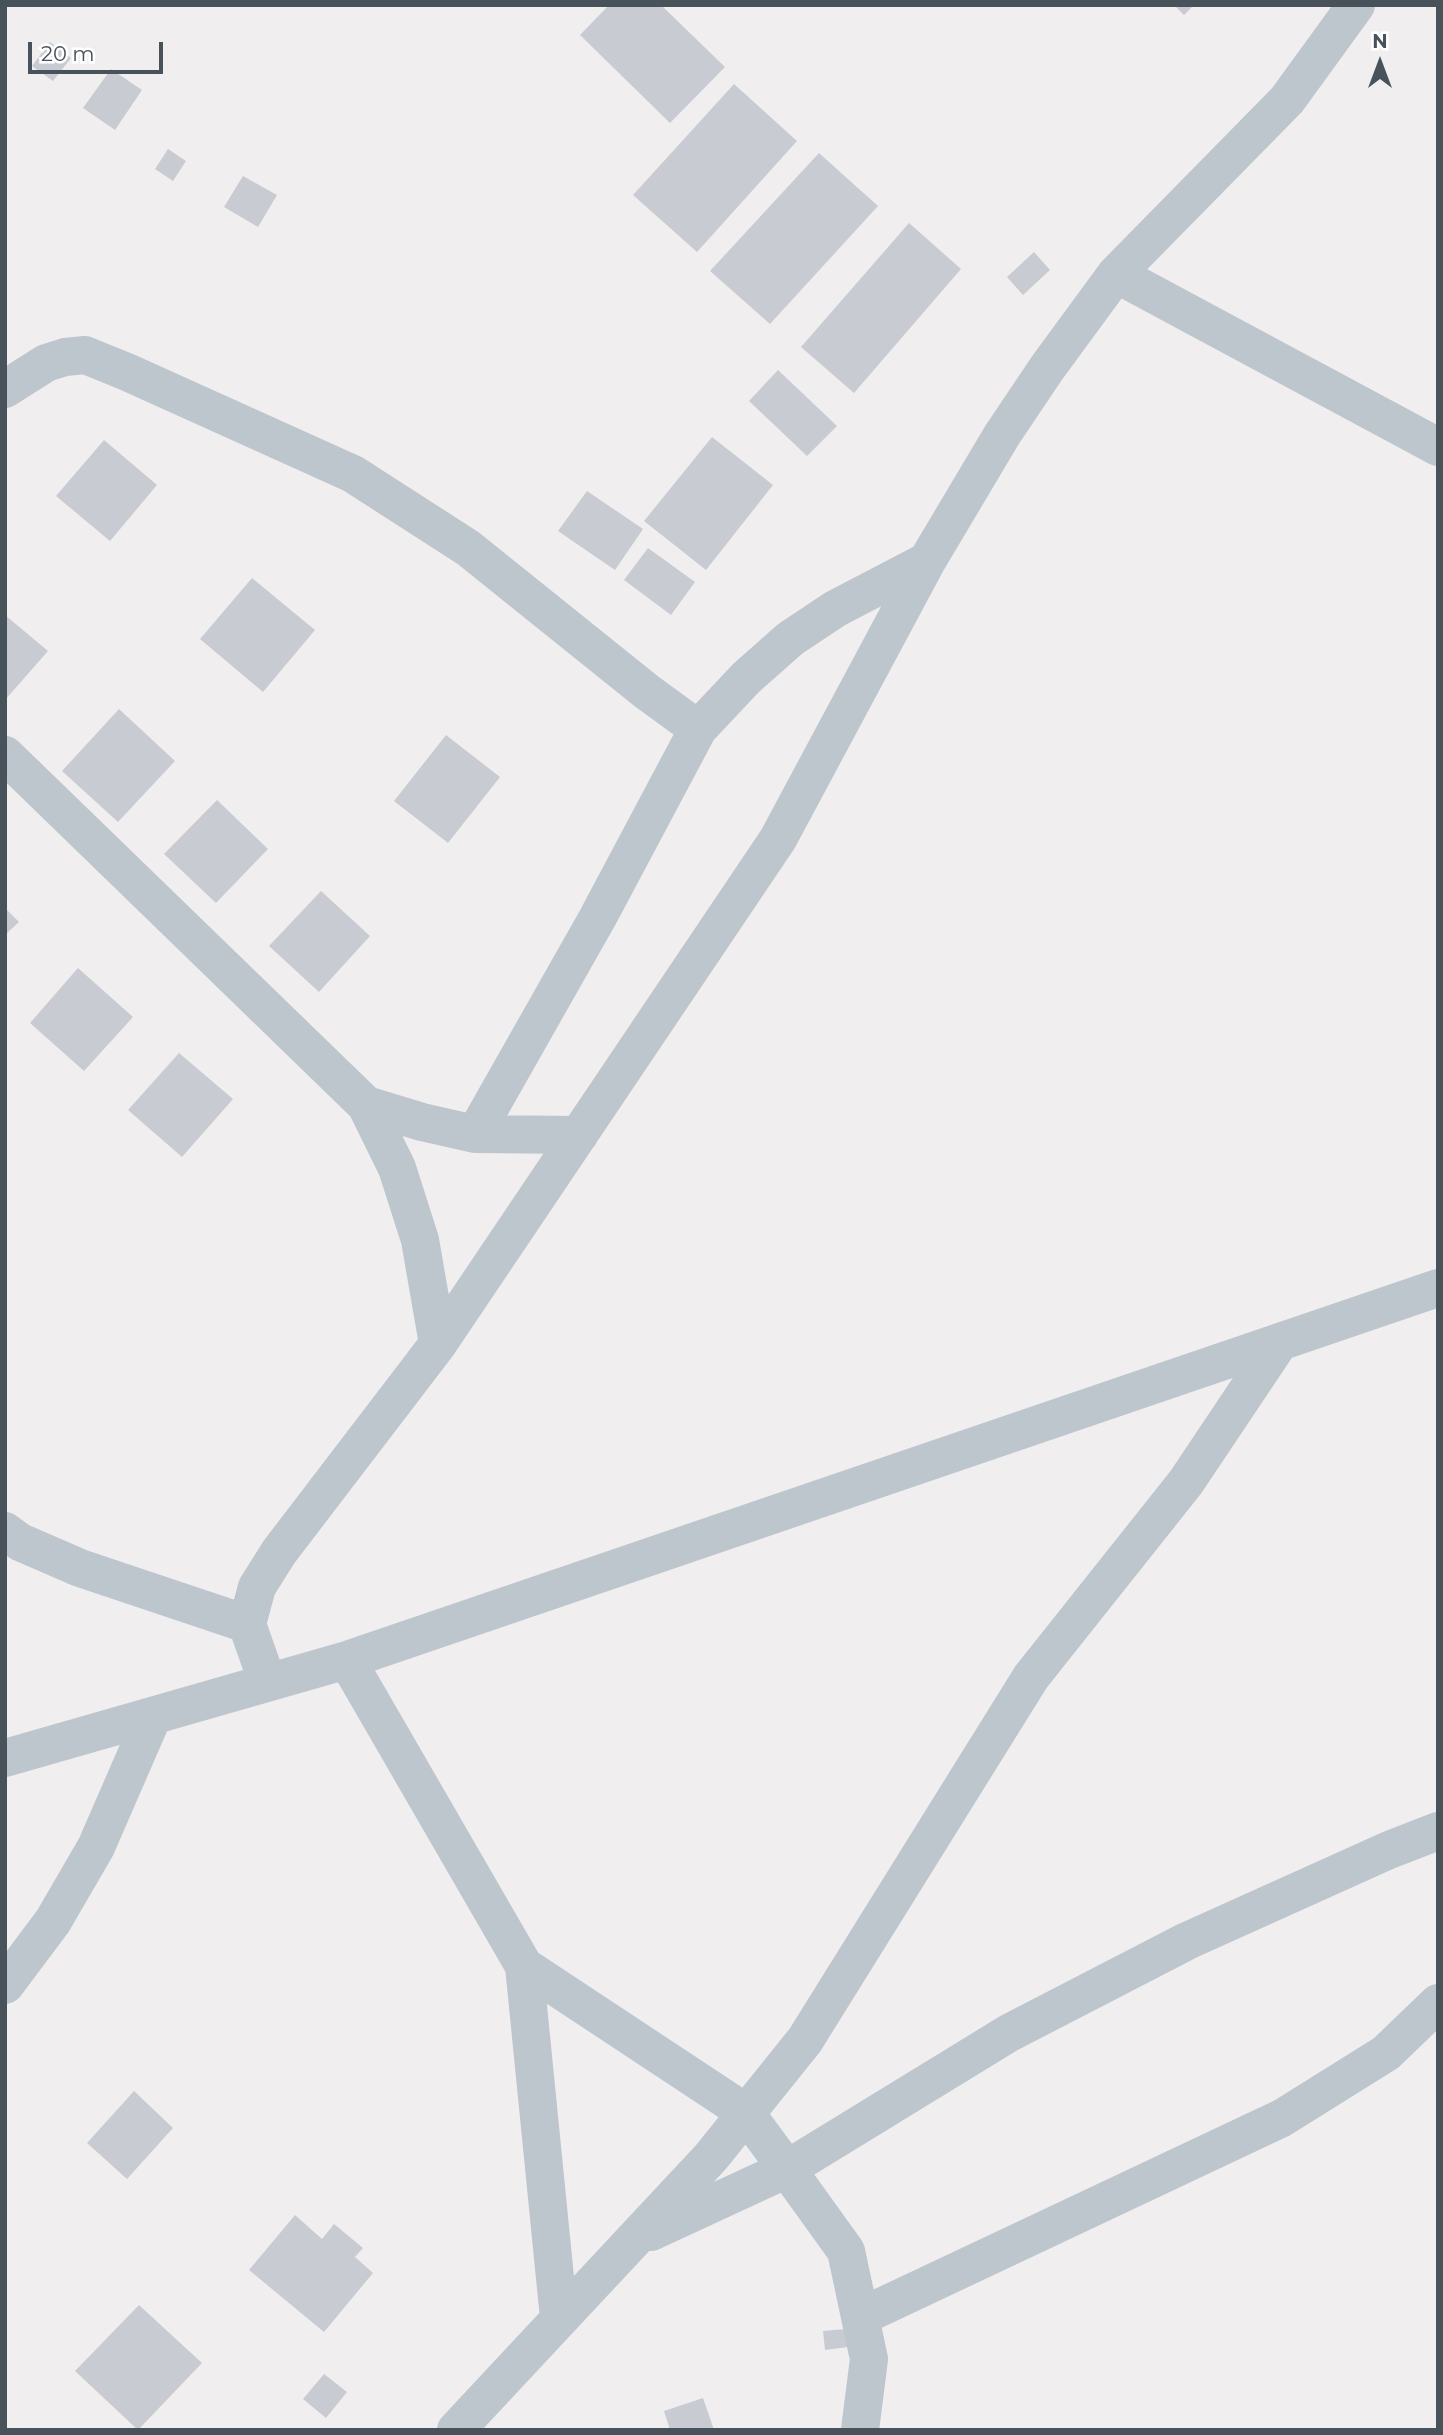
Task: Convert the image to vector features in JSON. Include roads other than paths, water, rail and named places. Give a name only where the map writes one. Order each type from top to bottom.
[{"type":"street","points":[[267,1681],[247,1624],[257,1587],[279,1552],[438,1344],[778,839],[927,561],[1002,435],[1116,274],[1287,100],[1356,5]]},
{"type":"street","points":[[1116,274],[1438,447]]},
{"type":"street","points":[[5,389],[46,363],[85,355],[353,474],[468,548],[646,691],[698,729]]},
{"type":"street","points":[[475,1134],[604,905],[698,729],[746,678],[790,639],[835,609],[927,561]]},
{"type":"street","points":[[5,755],[366,1105],[397,1168],[420,1240],[438,1344]]},
{"type":"street","points":[[366,1105],[475,1134],[579,1135]]},
{"type":"street","points":[[5,1758],[347,1660],[1438,1289]]},
{"type":"street","points":[[456,2430],[711,2157],[805,2040],[1031,1677],[1185,1482],[1279,1343]]},
{"type":"street","points":[[5,1531],[20,1542],[80,1568],[247,1624]]},
{"type":"street","points":[[347,1660],[524,1966],[559,2318]]},
{"type":"street","points":[[5,1985],[53,1921],[96,1847],[153,1716]]},
{"type":"street","points":[[631,2242],[787,2169],[1009,2033],[1187,1941],[1438,1831]]},
{"type":"street","points":[[524,1966],[745,2112],[787,2169],[846,2251],[869,2358],[860,2430]]},
{"type":"street","points":[[860,2316],[1282,2118],[1386,2053],[1438,2003]]}]
